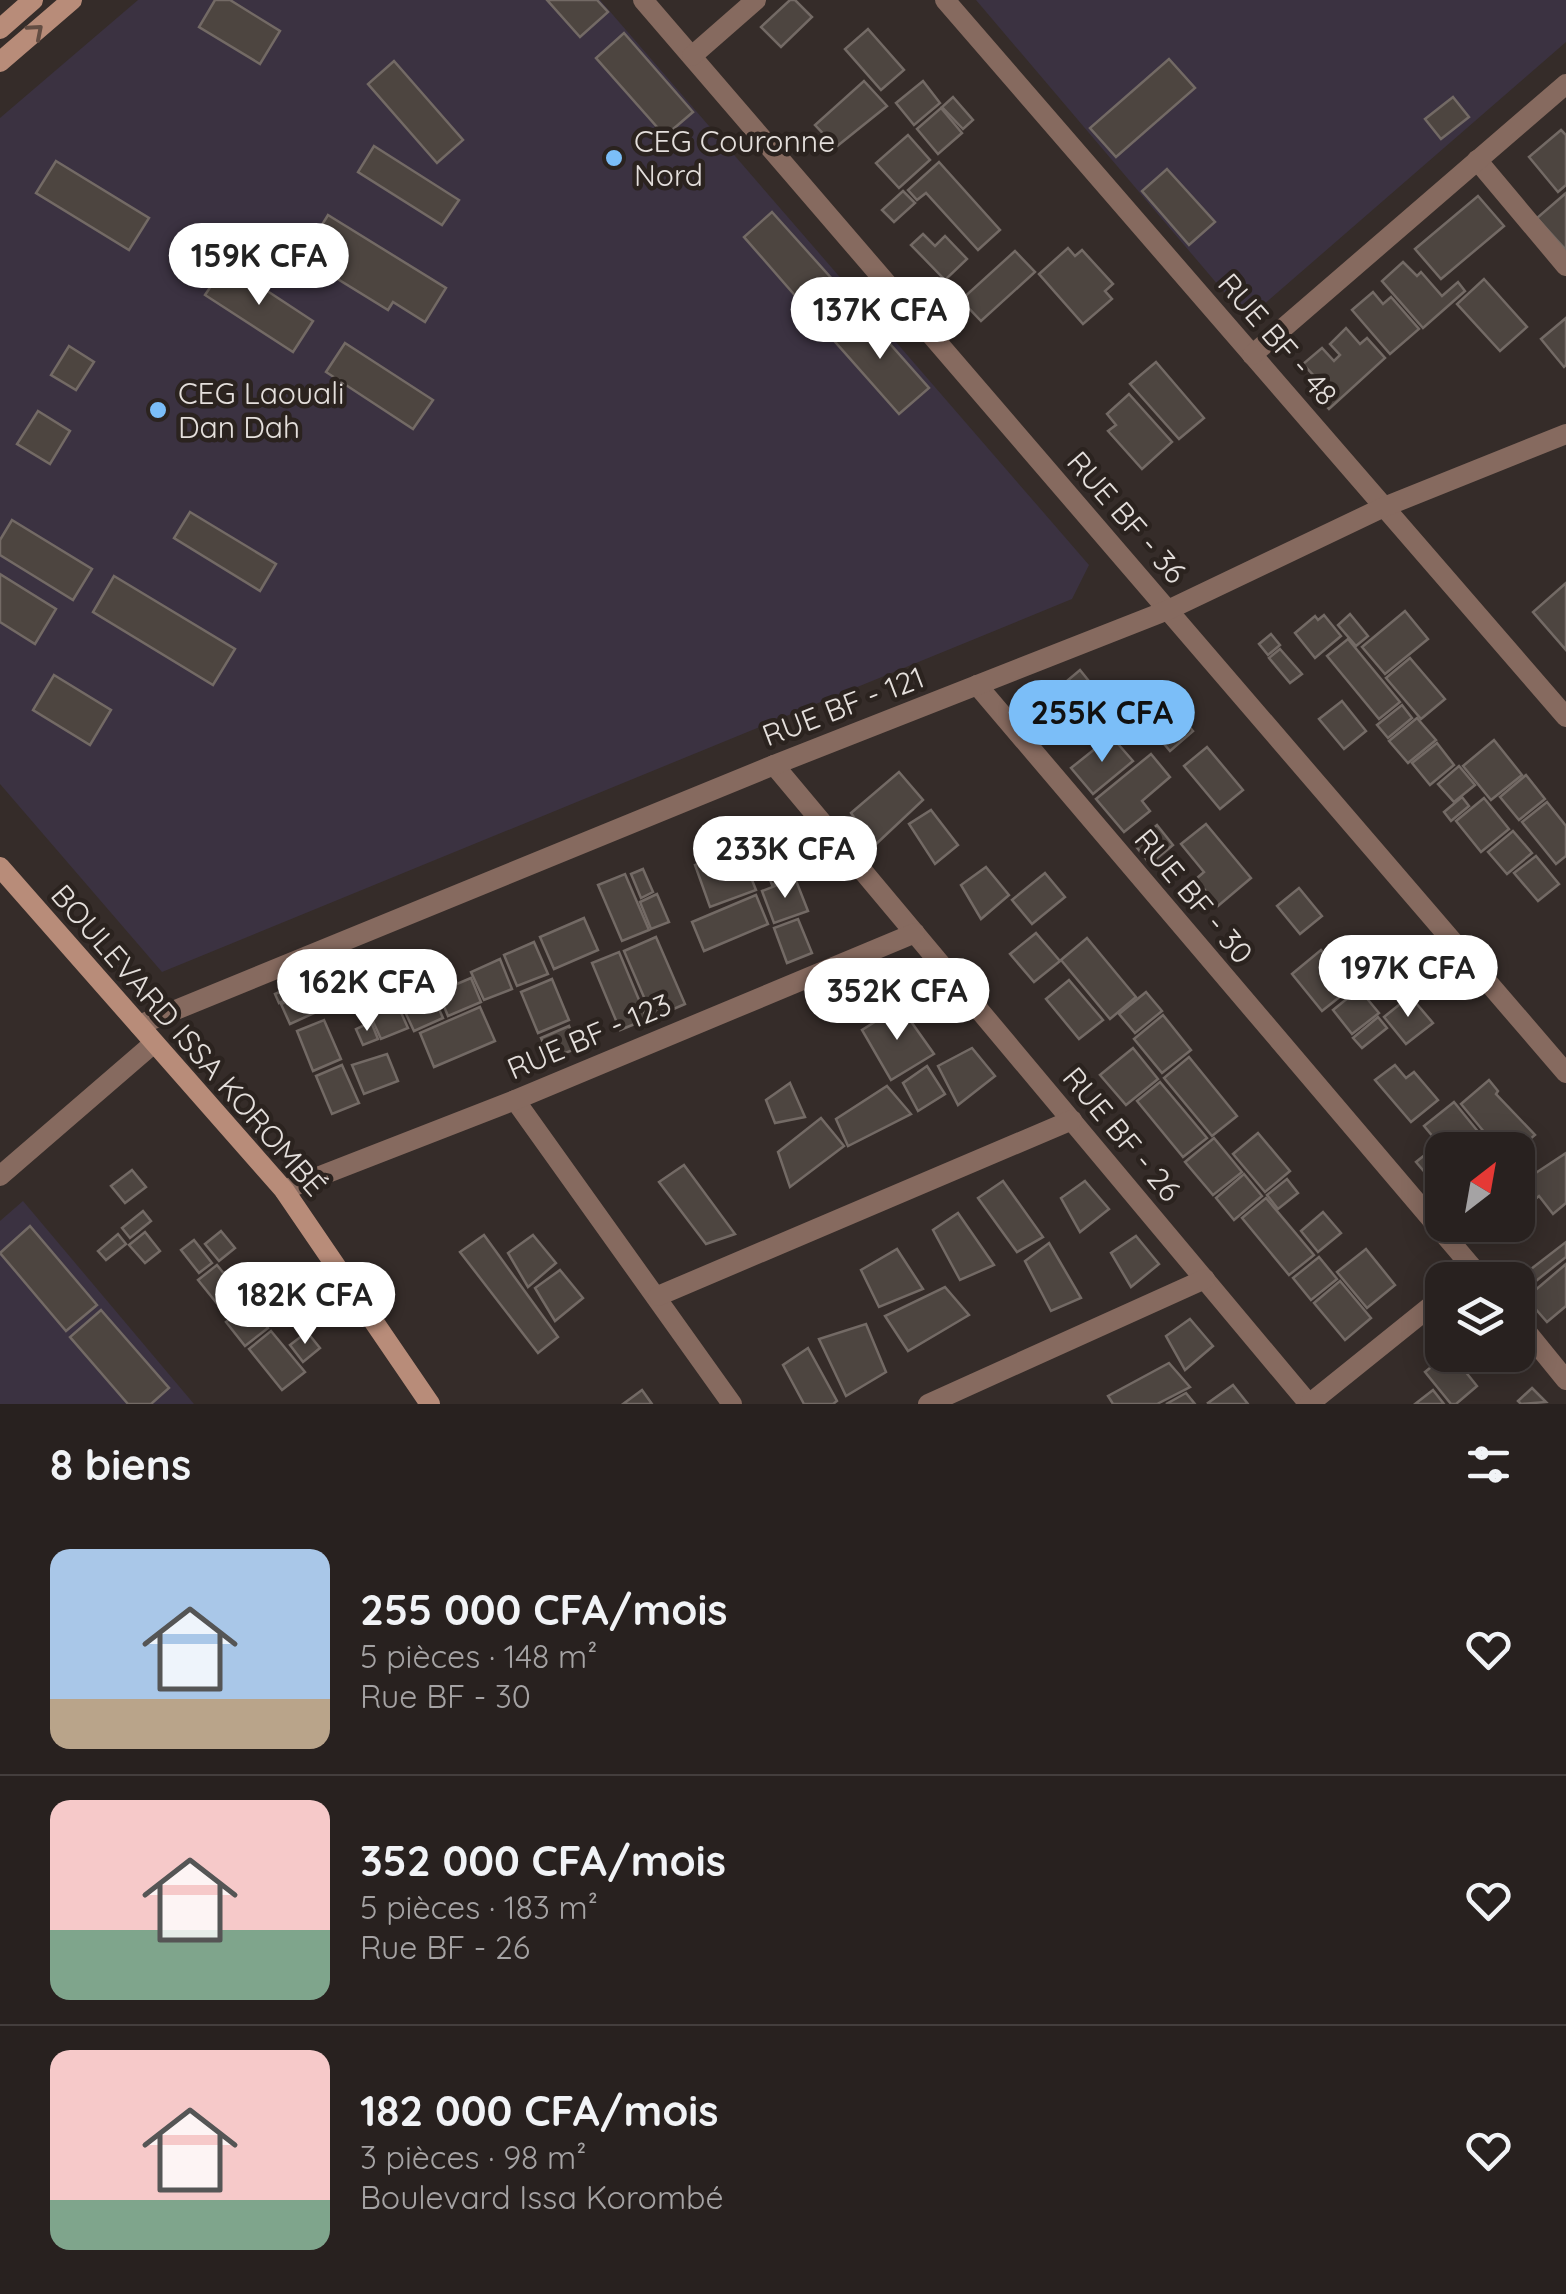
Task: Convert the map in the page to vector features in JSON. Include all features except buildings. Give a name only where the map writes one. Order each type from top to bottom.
[{"type":"street","points":[[0,29],[32,0]]},
{"type":"street","points":[[0,62],[72,0]]},
{"type":"street","name":"RUE BF - 36","points":[[643,0],[1566,1073]]},
{"type":"street","points":[[692,56],[756,0]]},
{"type":"street","name":"RUE BF - 48","points":[[945,0],[1566,717]]},
{"type":"street","points":[[1252,355],[1566,84]]},
{"type":"street","points":[[1478,160],[1566,266]]},
{"type":"street","name":"RUE BF - 121","points":[[139,1025],[774,765],[1168,610],[1384,508],[1566,434]]},
{"type":"street","name":"RUE BF - 30","points":[[976,686],[1461,1262]]},
{"type":"street","name":"RUE BF - 26","points":[[774,765],[1309,1404]]},
{"type":"street","name":"BOULEVARD ISSA KOROMBÉ","points":[[0,867],[284,1190],[430,1404]]},
{"type":"street","name":"RUE BF - 123","points":[[284,1190],[515,1100],[915,933]]},
{"type":"street","points":[[0,1176],[154,1042]]},
{"type":"street","points":[[515,1100],[732,1404]]},
{"type":"street","points":[[658,1296],[1072,1120]]},
{"type":"street","points":[[928,1404],[1205,1279]]},
{"type":"street","points":[[1309,1404],[1425,1310]]},
{"type":"street","points":[[1535,1343],[1566,1380]]},
{"type":"shaded area","name":"CEG Laouali Dan Dah","points":[[138,0],[600,0],[1089,565],[1072,599],[162,972],[0,784],[0,118]]},
{"type":"shaded area","points":[[976,0],[1566,0],[1566,42],[1247,319]]},
{"type":"shaded area","points":[[23,1201],[194,1404],[0,1404],[0,1221]]},
{"type":"place","name":"CEG Couronne Nord","points":[[614,158]]},
{"type":"place","name":"CEG Laouali Dan Dah","points":[[158,410]]}]
